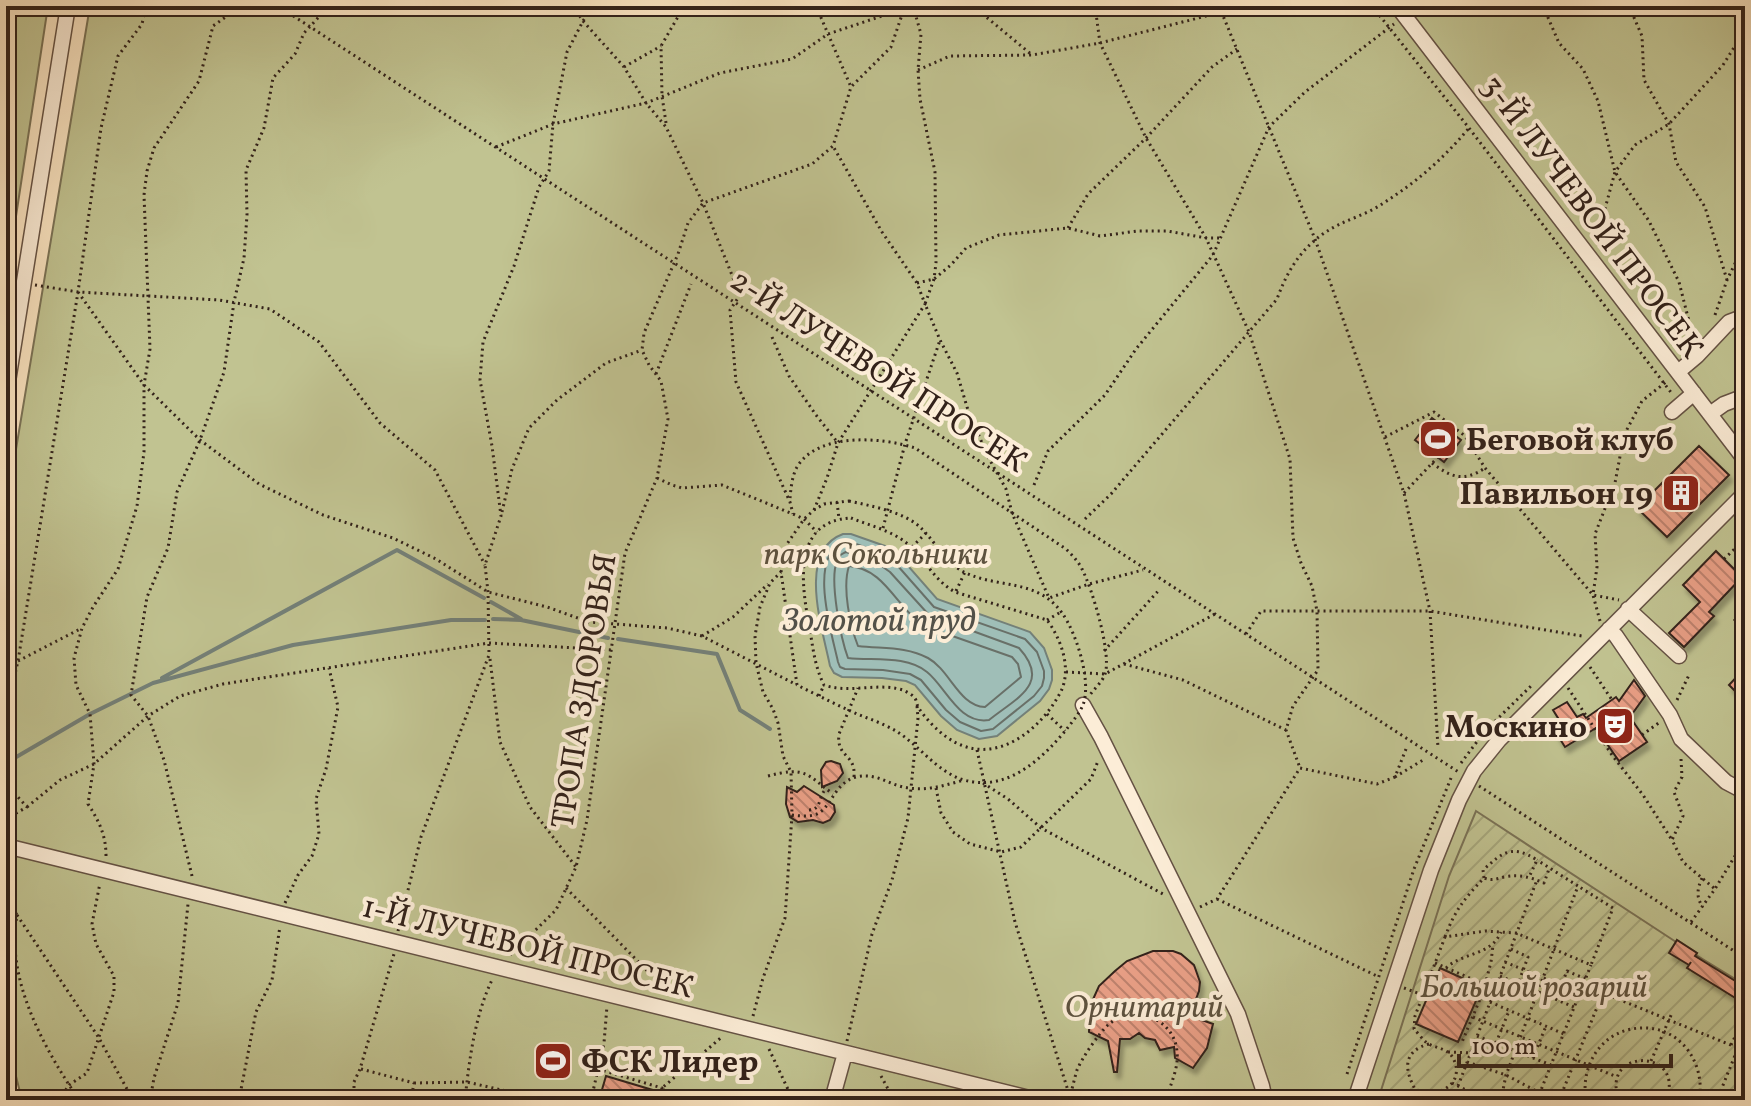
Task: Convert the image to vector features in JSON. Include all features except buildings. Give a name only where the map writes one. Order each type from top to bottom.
[{"type":"street","points":[[6,394],[68,6]]},
{"type":"street","name":"3-Й ЛУЧЕВОЙ ПРОСЕК","points":[[1397,6],[1745,460]]},
{"type":"street","points":[[1678,372],[1729,322],[1745,316]]},
{"type":"street","points":[[1672,412],[1694,393]]},
{"type":"street","points":[[1710,414],[1724,404],[1745,396]]},
{"type":"street","points":[[1355,1100],[1462,774],[1499,740],[1623,604],[1745,493]]},
{"type":"street","points":[[1623,604],[1679,656]]},
{"type":"street","points":[[1604,624],[1616,636],[1670,715],[1681,739],[1726,782],[1745,792]]},
{"type":"street","points":[[1083,705],[1238,1014],[1265,1100]]},
{"type":"street","name":"1-Й ЛУЧЕВОЙ ПРОСЕК","points":[[6,846],[1037,1100]]},
{"type":"street","points":[[832,1100],[845,1053]]},
{"type":"path","points":[[6,713],[18,661],[78,292],[101,128],[118,56],[142,24],[146,6]]},
{"type":"path","points":[[59,1100],[69,1085],[87,1073],[114,992],[114,976],[96,944],[92,924],[106,844],[100,824],[88,804],[94,764],[90,714],[76,685],[74,658],[82,628],[118,569],[137,506],[144,452],[144,385],[150,349],[144,195],[147,171],[154,148],[199,81],[213,26],[241,6]]},
{"type":"path","name":"2-Й ЛУЧЕВОЙ ПРОСЕК","points":[[278,6],[1745,958]]},
{"type":"path","points":[[192,878],[164,760],[148,716],[131,695],[147,597],[168,548],[177,492],[200,440],[224,372],[244,258],[246,170],[264,128],[273,78],[295,54],[304,33],[329,6]]},
{"type":"path","points":[[573,6],[624,67],[646,103],[666,127],[703,203],[740,295],[730,310],[736,382],[793,514]]},
{"type":"path","points":[[501,516],[480,380],[483,342],[514,266],[539,187],[549,171],[553,124],[567,52],[593,6]]},
{"type":"path","points":[[624,67],[661,46],[679,15],[674,6]]},
{"type":"path","points":[[816,6],[851,87]]},
{"type":"path","points":[[495,147],[553,124],[646,103],[720,73],[792,59],[828,34],[888,14],[895,6]]},
{"type":"path","points":[[485,565],[512,469],[529,428],[557,400],[606,363],[642,350],[644,333],[688,223],[703,203],[812,164],[833,146],[851,87],[891,47],[905,6]]},
{"type":"path","points":[[814,510],[838,443],[925,304],[934,279],[935,172],[920,99],[918,70],[921,34],[913,6]]},
{"type":"path","points":[[973,6],[1032,55]]},
{"type":"path","points":[[1095,6],[1100,43],[1146,138],[1206,238],[1249,332],[1290,459],[1293,538],[1312,586],[1317,611],[1318,670],[1293,706],[1286,730],[1300,768]]},
{"type":"path","points":[[1219,6],[1315,239],[1404,493],[1430,611],[1438,748]]},
{"type":"path","points":[[918,70],[950,56],[1032,55],[1100,43],[1235,6]]},
{"type":"path","points":[[1372,6],[1664,383],[1642,401],[1624,435],[1615,483],[1595,534],[1597,567],[1593,595]]},
{"type":"path","points":[[1543,6],[1559,43],[1583,69],[1598,101],[1615,172],[1649,221],[1679,282],[1696,348],[1691,361]]},
{"type":"path","points":[[1629,6],[1642,36],[1644,80],[1669,124],[1676,162],[1705,207],[1727,280]]},
{"type":"path","points":[[1034,485],[1048,451],[1105,395],[1136,349],[1213,255],[1269,127],[1305,92],[1389,28]]},
{"type":"path","points":[[1597,238],[1615,172],[1635,145],[1669,124],[1723,65],[1745,30]]},
{"type":"path","points":[[661,46],[666,127]]},
{"type":"path","points":[[1068,228],[1088,194],[1212,67],[1238,49]]},
{"type":"path","points":[[1085,519],[1111,494],[1277,299],[1298,256],[1315,239],[1335,226],[1378,207],[1421,178],[1469,128]]},
{"type":"path","points":[[833,146],[882,232],[917,283],[957,373],[987,455],[1006,489],[1012,513],[1049,598],[1072,630],[1084,673],[1086,688],[1083,705]]},
{"type":"path","points":[[917,283],[934,279],[966,248],[999,235],[1068,228],[1100,236],[1167,231],[1219,238]]},
{"type":"path","points":[[1711,322],[1745,243]]},
{"type":"path","points":[[25,283],[78,292],[234,302],[270,309],[319,342],[380,423],[435,470],[485,565],[489,655],[500,742],[530,807],[576,867]]},
{"type":"path","points":[[656,374],[691,284]]},
{"type":"path","points":[[78,292],[144,385],[200,440],[259,484],[323,515],[407,545],[436,559],[488,592],[547,607],[589,622],[667,628],[702,636],[819,696],[894,730],[915,744],[948,774],[964,780],[983,783],[1010,778],[1047,752],[1105,674],[1215,614]]},
{"type":"path","points":[[772,337],[789,376],[838,443]]},
{"type":"path","points":[[882,529],[905,444],[940,340]]},
{"type":"path","name":"ТРОПА ЗДОРОВЬЯ","points":[[465,1100],[482,1001],[498,967],[556,910],[576,867],[587,820],[625,553],[657,478],[668,419],[661,381],[642,350]]},
{"type":"path","points":[[1385,437],[1434,412],[1465,436],[1485,468],[1593,595],[1604,624]]},
{"type":"path","points":[[790,502],[797,468],[806,457],[821,448],[868,439],[894,441],[915,448],[1066,549],[1080,565],[1099,618],[1105,674]]},
{"type":"path","points":[[1404,493],[1438,457]]},
{"type":"path","points":[[1432,463],[1443,472],[1457,477],[1473,476],[1485,468]]},
{"type":"path","points":[[657,478],[682,488],[722,485],[804,519],[817,532]]},
{"type":"path","points":[[797,685],[781,572],[787,544],[804,519],[824,504],[849,501],[888,510],[919,525],[953,565],[965,572],[1037,591],[1049,598],[1146,569]]},
{"type":"path","points":[[837,502],[839,519]]},
{"type":"path","points":[[845,1053],[872,934],[892,880],[908,818],[918,718],[913,695],[904,690],[878,687],[836,689],[824,685],[817,671],[803,576],[805,552],[823,526],[851,518],[897,535],[912,547],[941,584],[955,592],[1047,620],[1056,632],[1066,672],[1063,689],[1047,714],[1012,742],[995,749],[977,750],[958,744],[940,732],[917,705]]},
{"type":"path","points":[[912,547],[926,533]]},
{"type":"path","points":[[1724,559],[1745,539]]},
{"type":"path","points":[[702,636],[733,617],[781,572]]},
{"type":"path","points":[[955,592],[965,572]]},
{"type":"path","points":[[658,1100],[662,1088],[749,1029],[763,978],[785,918],[792,815],[791,772],[783,756],[778,723],[763,692],[756,663],[757,622],[770,583]]},
{"type":"path","points":[[1104,651],[1160,589]]},
{"type":"path","points":[[1593,595],[1623,604]]},
{"type":"path","points":[[1734,621],[1745,610]]},
{"type":"path","points":[[1246,634],[1261,611],[1430,611],[1582,636]]},
{"type":"path","points":[[1047,620],[1061,612]]},
{"type":"path","points":[[18,661],[82,628]]},
{"type":"path","points":[[6,824],[11,816],[60,780],[94,764],[148,716],[180,696],[223,684],[489,643],[612,650]]},
{"type":"path","points":[[354,1100],[354,1082],[393,956],[421,837],[489,655]]},
{"type":"path","points":[[1124,664],[1183,680],[1286,730]]},
{"type":"path","points":[[1588,664],[1612,700]]},
{"type":"path","points":[[239,1100],[256,1012],[272,980],[285,901],[312,856],[319,834],[316,799],[326,769],[338,707],[329,668]]},
{"type":"path","points":[[1066,672],[1105,674]]},
{"type":"path","points":[[819,696],[824,685]]},
{"type":"path","points":[[1567,687],[1643,795],[1683,862],[1715,889]]},
{"type":"path","points":[[854,777],[854,765],[839,748],[838,740],[858,688]]},
{"type":"path","points":[[1047,714],[1065,731]]},
{"type":"path","points":[[936,788],[941,813],[953,832],[970,844],[1001,852],[1021,847],[1091,779],[1098,761],[1101,737]]},
{"type":"path","points":[[1672,840],[1683,816],[1674,792],[1682,777],[1681,739]]},
{"type":"path","points":[[1395,777],[1406,749]]},
{"type":"path","points":[[977,750],[1015,922],[1069,1098]]},
{"type":"path","points":[[1300,768],[1377,784],[1423,760]]},
{"type":"path","points":[[1188,913],[1217,899],[1300,768]]},
{"type":"path","points":[[768,776],[791,772],[809,775],[833,794]]},
{"type":"path","points":[[792,815],[820,812],[833,794],[854,777],[869,775],[912,789],[936,788],[964,780]]},
{"type":"path","points":[[983,783],[1008,799],[1041,828],[1166,896]]},
{"type":"path","points":[[6,784],[27,807]]},
{"type":"path","points":[[809,810],[819,806],[821,794],[826,789]]},
{"type":"path","points":[[1691,923],[1745,841]]},
{"type":"path","points":[[1484,878],[1483,870],[1496,858],[1509,851],[1523,851],[1618,911]]},
{"type":"path","points":[[1529,877],[1537,860]]},
{"type":"path","points":[[1484,878],[1529,877],[1544,883],[1549,868]]},
{"type":"path","points":[[1429,1044],[1417,1048],[1408,1057],[1408,1071],[1415,1089],[1437,1094],[1452,1083],[1456,1068],[1454,1059],[1441,1047],[1429,1044],[1414,1029],[1415,1016],[1453,915],[1484,878]]},
{"type":"path","points":[[1702,878],[1698,900],[1703,907]]},
{"type":"path","points":[[1458,1086],[1537,880]]},
{"type":"path","points":[[1501,1100],[1520,1036],[1578,886]]},
{"type":"path","points":[[566,888],[674,998]]},
{"type":"path","points":[[6,898],[99,1038],[133,1100]]},
{"type":"path","points":[[1217,899],[1379,977]]},
{"type":"path","points":[[150,1100],[178,1003],[187,905]]},
{"type":"path","points":[[1537,1100],[1613,908]]},
{"type":"path","points":[[17,915],[14,934],[16,962],[24,991],[40,1035],[79,1100]]},
{"type":"path","points":[[1445,937],[1485,931],[1516,933],[1591,965]]},
{"type":"path","points":[[1446,968],[1454,960],[1493,945],[1501,931]]},
{"type":"path","points":[[1462,1042],[1486,985],[1493,945]]},
{"type":"path","points":[[1510,949],[1528,957],[1518,984]]},
{"type":"path","points":[[1505,962],[1580,993]]},
{"type":"path","points":[[1435,963],[1485,985]]},
{"type":"path","points":[[1556,999],[1567,971],[1586,979]]},
{"type":"path","points":[[1500,976],[1575,1007]]},
{"type":"path","points":[[1411,990],[1423,995]]},
{"type":"path","points":[[1559,1100],[1603,993],[1745,1051]]},
{"type":"path","points":[[591,1100],[604,1043],[610,995]]},
{"type":"path","points":[[1490,1002],[1564,1034]]},
{"type":"path","points":[[1496,1043],[1509,1011]]},
{"type":"path","points":[[1651,1061],[1672,1013]]},
{"type":"path","points":[[1069,1098],[1078,1067],[1105,1028],[1122,1016],[1142,1014],[1161,1022],[1174,1038],[1177,1048],[1178,1059],[1166,1100]]},
{"type":"path","points":[[1731,1045],[1745,1016]]},
{"type":"path","points":[[1473,1017],[1617,1077]]},
{"type":"path","points":[[1533,1058],[1546,1026]]},
{"type":"path","points":[[1586,1100],[1584,1085],[1588,1064],[1601,1044],[1621,1032],[1643,1027],[1664,1031],[1684,1045],[1697,1064],[1701,1087],[1699,1100]]},
{"type":"path","points":[[749,1029],[793,1100]]},
{"type":"path","points":[[1477,1036],[1551,1065]]},
{"type":"path","points":[[1717,1100],[1738,1048]]},
{"type":"path","points":[[1448,1052],[1471,1053]]},
{"type":"path","points":[[1619,1100],[1617,1077],[1628,1064],[1635,1061],[1651,1061],[1659,1065],[1669,1080],[1667,1099],[1674,1100]]},
{"type":"path","points":[[1467,1062],[1506,1075],[1540,1093]]},
{"type":"path","points":[[360,1069],[414,1083],[467,1082],[545,1100]]},
{"type":"path","points":[[598,1069],[662,1088],[672,1100]]},
{"type":"path","points":[[881,1076],[894,1100]]},
{"type":"path","points":[[1736,1100],[1745,1078]]},
{"type":"path","points":[[411,1100],[414,1083]]},
{"type":"path","points":[[1452,1083],[1466,1090],[1462,1100]]},
{"type":"path","points":[[1411,1100],[1415,1089]]},
{"type":"path","points":[[1437,1094],[1440,1100]]},
{"type":"green space","points":[[6,6],[48,6],[6,282]]},
{"type":"green space","name":"парк Сокольники","points":[[90,6],[1745,6],[1745,1100],[22,1100],[6,1037],[6,509]]},
{"type":"green space","name":"Большой розарий","points":[[1476,811],[1745,985],[1745,1100],[1378,1100],[1449,876]]},
{"type":"water","name":"Золотой пруд","points":[[843,534],[885,546],[902,559],[937,599],[1030,632],[1044,648],[1052,670],[1049,689],[1040,701],[997,736],[979,739],[957,730],[915,685],[882,678],[842,677],[834,673],[819,613],[816,574],[820,557],[829,543]]},
{"type":"waterway","points":[[162,678],[397,550],[484,598]]},
{"type":"waterway","points":[[491,602],[521,619]]},
{"type":"waterway","points":[[493,619],[521,620],[608,638]]},
{"type":"waterway","points":[[6,763],[90,714],[153,683],[293,645],[451,620],[485,620]]},
{"type":"waterway","points":[[618,639],[717,654],[740,710],[770,729]]},
{"type":"place","name":"Беговой клуб","points":[[1438,439]]},
{"type":"place","name":"Павильон 19","points":[[1681,493]]},
{"type":"place","name":"Москино","points":[[1615,726]]},
{"type":"place","name":"ФСК Лидер","points":[[553,1061]]},
{"type":"park label","name":"Орнитарий","points":[[1144,1006]]}]
